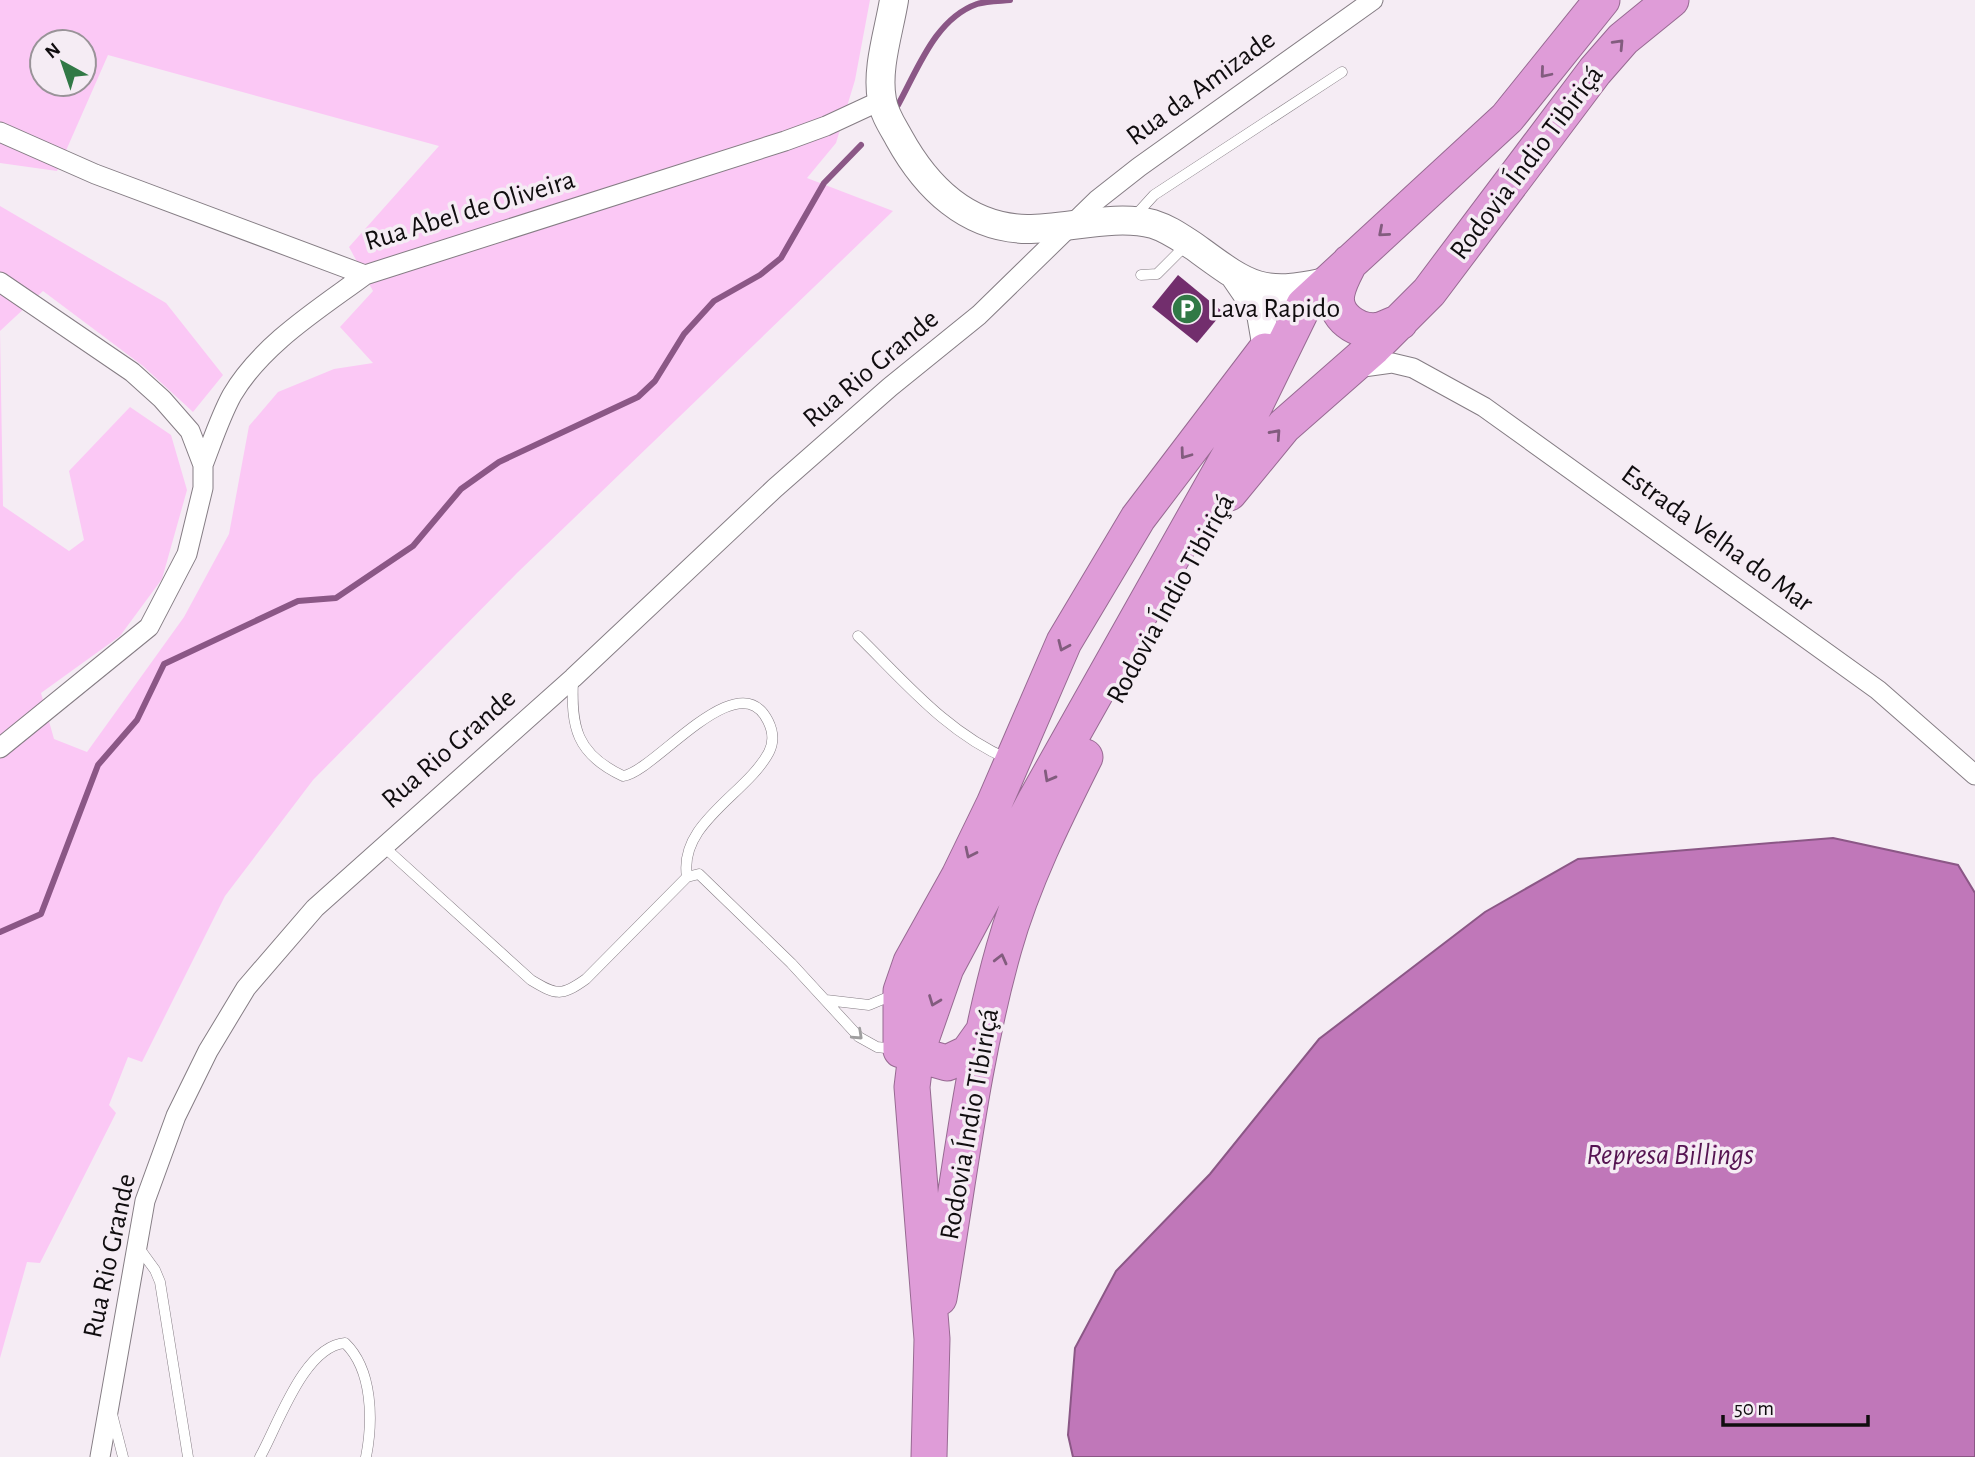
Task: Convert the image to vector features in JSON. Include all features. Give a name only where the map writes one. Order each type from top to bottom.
[{"type":"highway","name":"Rodovia Índio Tibiriçá","points":[[929,1457],[932,1339],[908,1052],[959,944],[1082,717],[1238,440],[1315,294],[1507,118],[1602,0]]},
{"type":"highway","name":"Rodovia Índio Tibiriçá","points":[[932,1339],[983,1032],[1004,947],[1029,874],[1138,655],[1226,498],[1252,461],[1310,400],[1400,322],[1444,273],[1595,71],[1623,38],[1671,0]]},
{"type":"highway","points":[[1351,259],[1336,295],[1342,317],[1353,326],[1367,330],[1379,330],[1400,322]]},
{"type":"highway","points":[[983,1032],[968,1053],[947,1063],[908,1052],[901,992],[911,962],[959,876],[1013,761],[1064,642],[1091,593],[1139,518],[1267,349],[1315,294]]},
{"type":"street","points":[[894,0],[881,83],[882,100],[913,163],[937,193],[956,207],[973,216],[1023,229],[1067,228],[1131,221],[1171,230],[1235,276],[1279,290],[1315,294]]},
{"type":"street","name":"Rua da Amizade","points":[[1067,228],[1139,167],[1373,0]]},
{"type":"street","name":"Rua Abel de Oliveira","points":[[0,132],[95,174],[365,275],[785,141],[826,126],[882,100]]},
{"type":"street","name":"Rua Rio Grande","points":[[100,1457],[145,1201],[176,1116],[208,1052],[246,988],[315,908],[383,845],[573,678],[775,488],[890,387],[979,315],[1067,228]]},
{"type":"street","points":[[0,748],[149,627],[187,554],[202,488],[203,465],[232,395],[252,367],[306,319],[365,275]]},
{"type":"street","points":[[1235,276],[1261,314],[1267,349]]},
{"type":"street","points":[[0,282],[132,372],[152,390],[190,430],[203,465]]},
{"type":"street","points":[[1400,322],[1402,350],[1413,368]]},
{"type":"street","points":[[1345,371],[1373,363],[1413,368]]},
{"type":"street","name":"Estrada Velha do Mar","points":[[1413,368],[1484,407],[1878,690],[1975,775]]},
{"type":"lane","points":[[1131,221],[1154,195],[1342,72]]},
{"type":"lane","points":[[1141,275],[1157,274],[1188,243]]},
{"type":"lane","points":[[858,636],[947,724],[978,746],[1013,761]]},
{"type":"lane","points":[[573,678],[571,716],[575,731],[581,742],[602,764],[623,776],[634,775],[648,766],[678,736],[714,713],[747,705],[764,712],[772,728],[771,748],[699,831],[687,850],[687,877]]},
{"type":"lane","points":[[383,845],[531,980],[553,993],[568,992],[586,979],[687,877],[699,874],[826,1000],[865,1043],[908,1052]]},
{"type":"lane","points":[[826,1000],[869,1005],[901,992]]},
{"type":"lane","points":[[136,1245],[155,1270],[160,1282],[188,1457]]},
{"type":"lane","points":[[260,1457],[312,1363],[326,1347],[345,1343],[355,1352],[365,1376],[369,1407],[366,1457]]},
{"type":"lane","points":[[109,1403],[123,1457]]},
{"type":"shaded area","points":[[0,0],[870,0],[855,80],[836,143],[807,178],[893,211],[517,573],[313,780],[225,896],[142,1062],[128,1057],[109,1105],[116,1113],[40,1263],[27,1262],[0,1358],[0,331],[3,506],[69,551],[84,540],[69,471],[130,407],[171,435],[187,490],[162,579],[120,636],[41,693],[54,739],[87,752],[184,617],[229,534],[249,426],[278,392],[334,369],[373,363],[340,327],[373,291],[349,247],[439,146],[108,55],[98,78],[98,28],[28,28],[28,98],[89,98],[57,171],[0,163]]},
{"type":"shaded area","points":[[0,206],[166,303],[223,375],[193,412],[143,366],[43,291],[0,331]]},
{"type":"water","name":"Represa Billings","points":[[1833,838],[1958,865],[1975,893],[1975,1457],[1073,1457],[1068,1435],[1075,1348],[1116,1271],[1210,1174],[1319,1039],[1485,912],[1578,859]]},
{"type":"building","name":"Lava Rapido","points":[[1178,275],[1223,312],[1197,343],[1152,307]]},
{"type":"waterway","points":[[898,105],[929,47],[950,21],[977,4],[1010,0]]},
{"type":"waterway","points":[[0,932],[41,914],[98,765],[137,720],[164,664],[298,601],[336,598],[413,546],[461,489],[499,462],[638,397],[655,381],[684,334],[714,301],[760,275],[781,258],[824,183],[861,145]]},
{"type":"place","name":"Lava Rapido","points":[[1187,309]]}]
